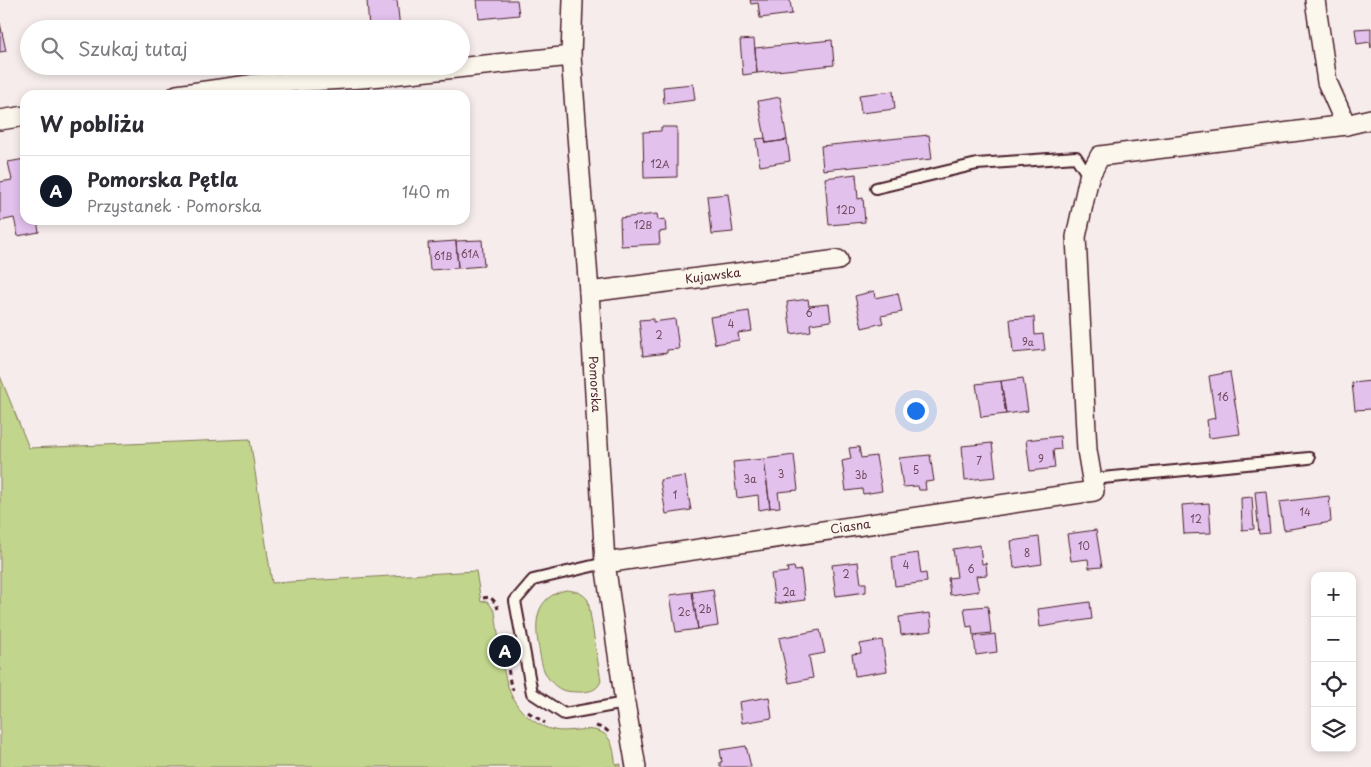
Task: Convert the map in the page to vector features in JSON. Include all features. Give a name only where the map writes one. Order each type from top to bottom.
[{"type":"street","name":"Pomorska","points":[[573,0],[571,56],[589,292],[605,564],[636,767]]},
{"type":"street","points":[[1315,0],[1327,82],[1346,125]]},
{"type":"street","points":[[470,67],[571,56]]},
{"type":"street","points":[[213,90],[256,84],[390,75]]},
{"type":"street","points":[[0,120],[20,117]]},
{"type":"street","points":[[1093,485],[1087,450],[1076,237],[1089,177],[1100,156],[1346,125],[1371,119]]},
{"type":"street","name":"Kujawska","points":[[589,292],[838,260]]},
{"type":"street","name":"Ciasna","points":[[605,564],[1093,485]]},
{"type":"lane","points":[[876,188],[977,164],[1076,157],[1089,177]]},
{"type":"lane","points":[[1093,485],[1309,458]]},
{"type":"lane","points":[[605,564],[533,580],[515,601],[532,693],[564,714],[625,703]]},
{"type":"green space","points":[[0,376],[29,448],[250,439],[272,583],[476,571],[481,602],[487,601],[495,612],[504,671],[507,683],[518,707],[532,720],[554,730],[591,730],[604,734],[612,745],[616,765],[621,764],[621,767],[0,767]]},
{"type":"green space","points":[[566,590],[578,592],[588,600],[601,681],[594,690],[572,692],[559,689],[549,679],[541,660],[537,639],[539,612],[548,598]]},
{"type":"building","points":[[367,0],[397,0],[399,20],[368,20]]},
{"type":"building","points":[[477,0],[517,0],[519,15],[479,19]]},
{"type":"building","points":[[750,0],[790,0],[792,14],[760,18],[758,3],[751,4]]},
{"type":"building","points":[[0,23],[6,51],[0,52]]},
{"type":"building","points":[[1371,28],[1371,48],[1370,42],[1357,44],[1355,29]]},
{"type":"building","points":[[754,39],[757,73],[743,75],[740,40]]},
{"type":"building","points":[[832,40],[834,65],[757,73],[755,48]]},
{"type":"building","points":[[693,84],[695,100],[664,104],[663,87]]},
{"type":"building","points":[[893,91],[895,109],[861,113],[859,95]]},
{"type":"building","points":[[780,97],[787,140],[766,143],[758,101]]},
{"type":"building","points":[[661,127],[677,127],[677,177],[644,178],[643,132],[661,131]]},
{"type":"building","points":[[929,135],[932,159],[823,170],[821,146]]},
{"type":"building","points":[[765,138],[766,143],[787,140],[790,161],[760,166],[756,139]]},
{"type":"building","points":[[20,160],[20,225],[38,225],[39,232],[18,236],[14,218],[0,221],[0,182],[12,180],[8,162]]},
{"type":"building","points":[[856,174],[858,199],[863,198],[865,222],[829,225],[825,178]]},
{"type":"building","points":[[728,194],[733,232],[712,234],[708,196]]},
{"type":"building","points":[[657,214],[658,220],[665,219],[666,231],[659,232],[660,244],[621,246],[620,218]]},
{"type":"building","points":[[482,240],[484,266],[458,268],[456,241]]},
{"type":"building","points":[[456,241],[458,268],[430,270],[428,243]]},
{"type":"building","points":[[874,291],[875,298],[898,293],[902,312],[881,316],[883,323],[862,328],[855,296]]},
{"type":"building","points":[[808,299],[809,306],[829,304],[831,321],[810,324],[811,331],[791,334],[787,302]]},
{"type":"building","points":[[749,311],[752,331],[738,333],[739,340],[715,344],[710,317]]},
{"type":"building","points":[[1034,317],[1035,335],[1043,334],[1045,350],[1013,353],[1010,319]]},
{"type":"building","points":[[653,319],[653,322],[675,319],[679,349],[667,350],[667,353],[643,356],[639,320]]},
{"type":"building","points":[[1230,372],[1240,434],[1209,438],[1207,420],[1215,418],[1209,376]]},
{"type":"building","points":[[1023,378],[1028,411],[1006,414],[1001,381]]},
{"type":"building","points":[[1001,381],[1006,414],[981,417],[976,384]]},
{"type":"building","points":[[1371,381],[1371,409],[1355,410],[1352,383]]},
{"type":"building","points":[[1060,436],[1061,449],[1053,450],[1055,468],[1030,471],[1026,440]]},
{"type":"building","points":[[992,443],[996,477],[965,480],[962,446]]},
{"type":"building","points":[[859,447],[861,458],[876,456],[882,491],[863,494],[862,489],[846,491],[842,461],[851,459],[849,448]]},
{"type":"building","points":[[794,455],[798,490],[778,492],[780,507],[770,508],[764,459]]},
{"type":"building","points":[[930,455],[934,481],[925,482],[926,490],[919,490],[918,486],[903,487],[899,458]]},
{"type":"building","points":[[764,459],[770,508],[759,510],[758,495],[737,498],[733,462]]},
{"type":"building","points":[[685,476],[691,510],[666,514],[660,480]]},
{"type":"building","points":[[1266,491],[1270,533],[1259,534],[1255,492]]},
{"type":"building","points":[[1329,496],[1331,522],[1284,530],[1279,502]]},
{"type":"building","points":[[1252,497],[1254,529],[1242,530],[1241,498]]},
{"type":"building","points":[[1209,503],[1211,533],[1184,534],[1182,505]]},
{"type":"building","points":[[1096,530],[1102,567],[1089,568],[1088,559],[1071,561],[1067,534]]},
{"type":"building","points":[[1039,537],[1042,564],[1014,568],[1011,541]]},
{"type":"building","points":[[980,545],[982,564],[986,563],[987,575],[976,576],[979,591],[950,595],[948,578],[957,577],[953,549]]},
{"type":"building","points":[[918,553],[921,574],[926,573],[927,582],[895,586],[892,557]]},
{"type":"building","points":[[858,562],[861,583],[866,583],[866,592],[836,596],[832,565]]},
{"type":"building","points":[[794,567],[795,571],[801,570],[805,600],[775,604],[771,574],[788,572],[787,568]]},
{"type":"building","points":[[713,589],[718,626],[698,629],[692,592]]},
{"type":"building","points":[[692,592],[698,629],[676,632],[670,595]]},
{"type":"building","points":[[1090,602],[1092,619],[1040,627],[1038,609]]},
{"type":"building","points":[[988,606],[991,633],[973,635],[972,626],[967,627],[964,608]]},
{"type":"building","points":[[930,613],[932,631],[901,635],[899,617]]},
{"type":"building","points":[[820,630],[825,653],[809,656],[813,678],[789,683],[779,638]]},
{"type":"building","points":[[995,634],[997,652],[976,655],[974,637]]},
{"type":"building","points":[[882,640],[887,671],[855,676],[852,654],[861,653],[860,644]]},
{"type":"building","points":[[769,697],[772,718],[742,723],[739,702]]},
{"type":"building","points":[[746,746],[751,767],[720,767],[720,762],[722,762],[720,750]]},
{"type":"place","name":"Pomorska Pętla","points":[[505,651]]}]
